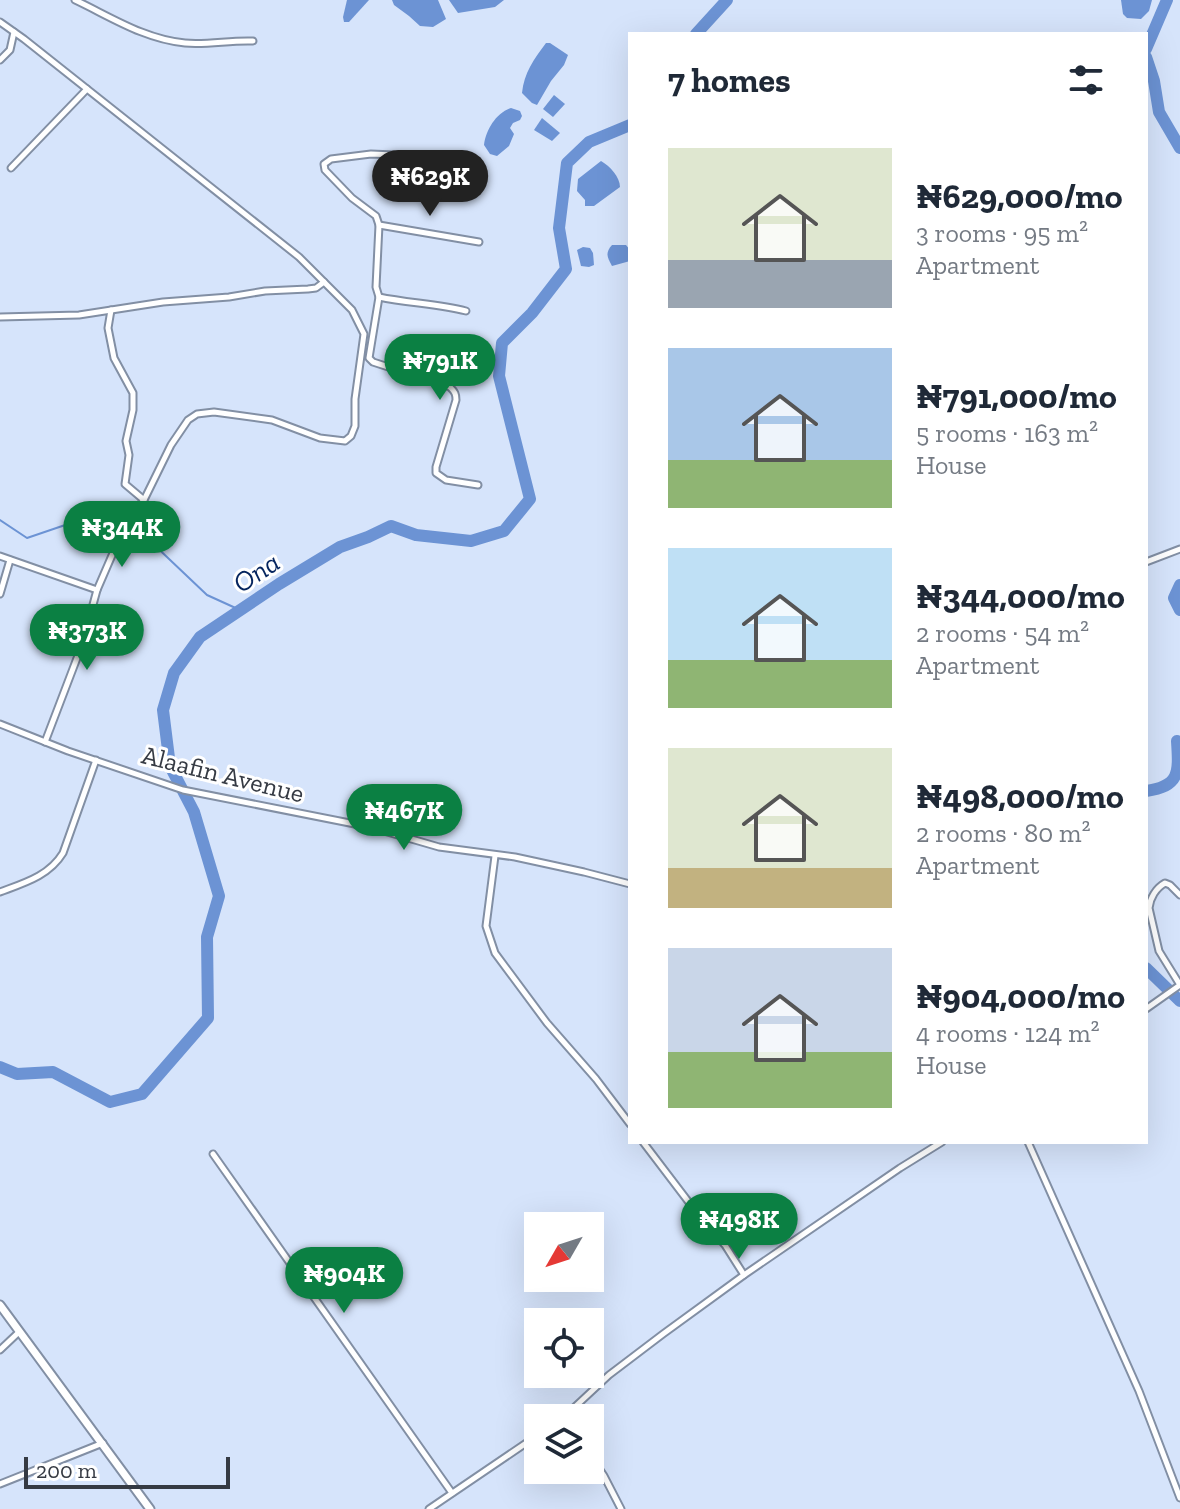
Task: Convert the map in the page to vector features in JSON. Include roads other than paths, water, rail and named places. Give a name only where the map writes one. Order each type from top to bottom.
[{"type":"street","points":[[75,0],[125,26],[166,40],[199,43],[253,41]]},
{"type":"street","points":[[0,22],[299,257],[352,310],[364,334],[355,399],[355,426],[345,441],[320,438],[272,420],[214,412],[197,414],[188,420],[171,445],[144,500],[121,527],[97,590],[82,645],[45,742]]},
{"type":"street","points":[[0,60],[10,50],[14,32]]},
{"type":"street","points":[[11,168],[87,89]]},
{"type":"street","points":[[456,196],[394,155],[371,154],[331,159],[323,167],[352,198],[376,216],[379,225],[376,287],[379,297],[369,354],[373,362],[450,387],[455,393],[456,400],[436,473],[446,480],[478,485]]},
{"type":"street","points":[[379,225],[479,242]]},
{"type":"street","points":[[0,317],[79,315],[176,301],[316,288],[324,282]]},
{"type":"street","points":[[379,297],[466,311]]},
{"type":"street","points":[[111,310],[108,328],[114,358],[133,393],[133,410],[126,441],[129,455],[125,484],[144,500]]},
{"type":"street","points":[[361,328],[375,326]]},
{"type":"street","points":[[1148,561],[1180,549]]},
{"type":"street","points":[[0,556],[97,590]]},
{"type":"street","points":[[0,594],[10,560]]},
{"type":"street","name":"Alaafin Avenue","points":[[0,724],[183,790],[370,827],[439,847],[529,860],[628,884]]},
{"type":"street","points":[[0,892],[33,879],[56,864],[68,841],[96,760]]},
{"type":"street","points":[[495,856],[486,926],[495,953],[547,1023],[628,1121]]},
{"type":"street","points":[[1148,1008],[1178,986],[1159,951],[1149,901],[1165,883],[1180,895]]},
{"type":"street","points":[[645,1144],[725,1245],[744,1275]]},
{"type":"street","points":[[579,1404],[609,1375],[744,1275],[939,1144]]},
{"type":"street","points":[[1029,1144],[1139,1391],[1180,1498]]},
{"type":"street","points":[[213,1154],[452,1493]]},
{"type":"street","points":[[0,1305],[150,1509]]},
{"type":"street","points":[[0,1350],[19,1332]]},
{"type":"street","points":[[0,1484],[103,1443]]},
{"type":"street","points":[[429,1509],[524,1444]]},
{"type":"street","points":[[604,1476],[621,1509]]},
{"type":"water","points":[[347,0],[369,0],[349,22],[344,22],[343,17]]},
{"type":"water","points":[[392,0],[438,0],[446,19],[433,27],[420,26]]},
{"type":"water","points":[[449,0],[504,0],[495,7],[458,13]]},
{"type":"water","points":[[1121,0],[1152,0],[1149,11],[1141,19],[1127,18],[1123,14]]},
{"type":"water","points":[[546,43],[568,55],[537,105],[522,93],[523,86],[527,73]]},
{"type":"water","points":[[554,95],[565,104],[553,117],[543,109]]},
{"type":"water","points":[[511,108],[520,111],[522,116],[510,128],[514,134],[509,146],[497,156],[490,154],[484,145],[489,128],[496,118]]},
{"type":"water","points":[[542,118],[560,133],[552,141],[534,130]]},
{"type":"water","points":[[601,161],[614,172],[620,187],[594,206],[585,206],[585,200],[577,191],[578,179]]},
{"type":"water","points":[[612,245],[626,245],[628,262],[612,266],[608,250]]},
{"type":"water","points":[[590,248],[594,265],[581,266],[577,250]]},
{"type":"waterway","name":"Ona","points":[[698,32],[727,0]]},
{"type":"waterway","points":[[1148,44],[1167,0]]},
{"type":"waterway","points":[[1148,63],[1159,112],[1180,148]]},
{"type":"waterway","name":"Ona","points":[[0,1067],[17,1074],[53,1072],[110,1102],[142,1094],[208,1018],[207,937],[219,896],[194,812],[170,766],[163,710],[174,673],[200,637],[340,547],[391,526],[416,535],[471,541],[504,531],[530,499],[499,376],[502,343],[532,313],[566,269],[559,228],[567,163],[589,142],[628,126]]},
{"type":"waterway","points":[[0,520],[27,538],[74,522],[111,525],[148,539],[207,595],[240,610]]},
{"type":"waterway","points":[[1180,585],[1174,598],[1180,610]]},
{"type":"waterway","points":[[1148,791],[1165,786],[1175,776],[1177,741],[1180,742]]},
{"type":"waterway","points":[[1148,970],[1180,1001]]}]
